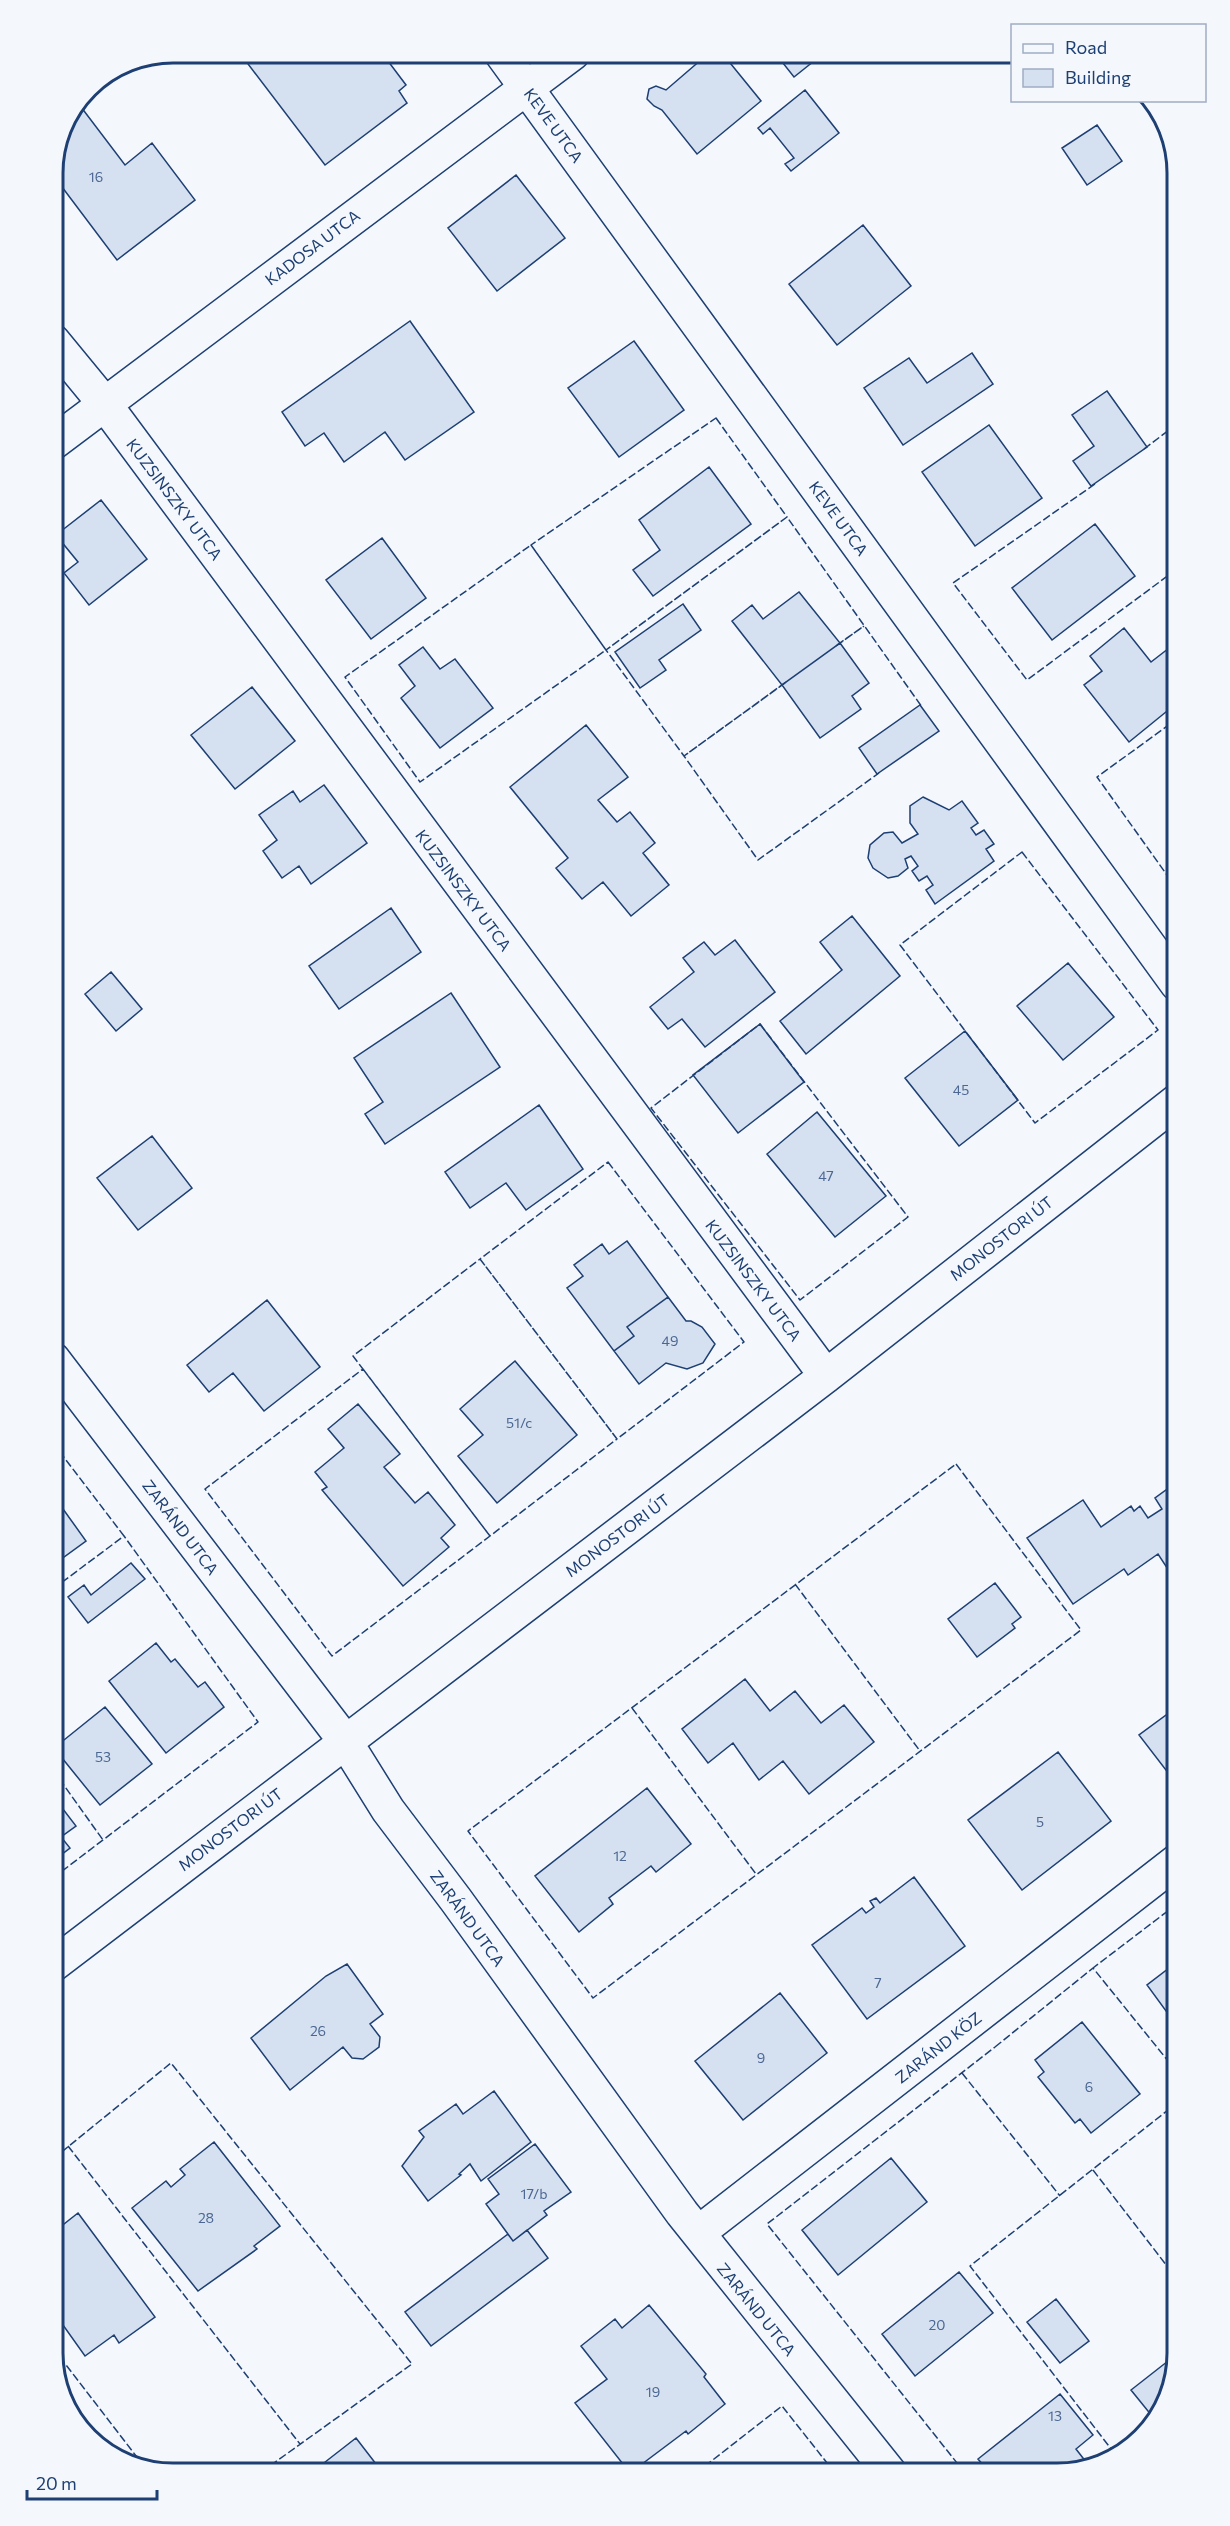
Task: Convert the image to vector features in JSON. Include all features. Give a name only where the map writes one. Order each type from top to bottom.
[{"type":"street","name":"KEVE UTCA","points":[[509,63],[1167,969]]},
{"type":"street","name":"KADOSA UTCA","points":[[63,434],[559,63]]},
{"type":"street","name":"KUZSINSZKY UTCA","points":[[63,353],[104,403],[826,1376]]},
{"type":"street","name":"MONOSTORI ÚT","points":[[63,1957],[826,1376],[1167,1110]]},
{"type":"street","name":"ZARÁND UTCA","points":[[63,1372],[345,1741],[388,1810],[698,2233],[881,2463]]},
{"type":"street","name":"ZARÁND KÖZ","points":[[698,2233],[1167,1870]]},
{"type":"building","points":[[247,63],[390,63],[406,85],[399,91],[407,103],[325,165]]},
{"type":"building","points":[[697,63],[730,63],[761,101],[697,154],[662,110],[647,99],[649,89],[656,86],[666,90]]},
{"type":"building","points":[[783,63],[812,63],[794,77]]},
{"type":"building","points":[[805,90],[839,133],[791,171],[785,164],[794,158],[770,128],[763,134],[758,128]]},
{"type":"building","points":[[83,110],[125,165],[152,143],[195,200],[117,260],[63,188],[65,152],[71,131]]},
{"type":"building","points":[[1097,125],[1122,161],[1087,185],[1062,148]]},
{"type":"building","points":[[516,175],[565,238],[497,291],[448,228]]},
{"type":"building","points":[[863,225],[911,286],[837,345],[789,284]]},
{"type":"building","points":[[410,321],[474,412],[405,460],[385,432],[344,462],[324,433],[305,446],[282,412]]},
{"type":"building","points":[[634,341],[684,410],[619,457],[568,388]]},
{"type":"building","points":[[972,353],[993,384],[903,445],[864,388],[909,358],[927,383]]},
{"type":"building","points":[[1107,391],[1147,447],[1091,486],[1073,461],[1094,446],[1072,415]]},
{"type":"building","points":[[989,425],[1042,498],[975,546],[922,472]]},
{"type":"building","points":[[709,467],[751,524],[653,596],[633,570],[660,550],[639,520]]},
{"type":"building","points":[[101,500],[147,559],[89,605],[64,573],[78,562],[63,544],[63,530]]},
{"type":"building","points":[[1095,524],[1135,576],[1052,640],[1012,588]]},
{"type":"building","points":[[382,538],[426,598],[371,639],[326,580]]},
{"type":"building","points":[[799,592],[840,643],[782,685],[732,621],[752,605],[763,619]]},
{"type":"building","points":[[683,604],[701,630],[659,660],[666,670],[640,688],[615,652]]},
{"type":"building","points":[[1124,628],[1151,662],[1167,650],[1167,711],[1129,742],[1084,685],[1102,671],[1090,656]]},
{"type":"building","points":[[840,643],[869,683],[852,696],[861,709],[820,738],[782,685]]},
{"type":"building","points":[[423,647],[440,669],[455,659],[493,708],[440,748],[401,698],[415,686],[399,665]]},
{"type":"building","points":[[252,687],[295,741],[235,789],[191,735]]},
{"type":"building","points":[[920,705],[939,731],[877,774],[859,748]]},
{"type":"building","points":[[586,725],[628,777],[598,800],[617,822],[630,812],[655,843],[643,853],[669,885],[631,916],[603,882],[582,899],[556,868],[568,858],[510,787]]},
{"type":"building","points":[[324,785],[367,843],[311,884],[299,866],[282,878],[263,851],[277,840],[259,815],[293,791],[300,802]]},
{"type":"building","points":[[923,797],[949,810],[962,801],[978,823],[971,828],[976,835],[984,830],[994,844],[986,849],[994,861],[935,904],[926,890],[933,885],[927,876],[919,881],[912,871],[918,866],[911,856],[905,859],[908,868],[898,876],[888,878],[873,868],[868,858],[870,845],[884,833],[893,832],[902,843],[918,834],[910,823],[910,806]]},
{"type":"building","points":[[391,908],[421,952],[339,1009],[309,966]]},
{"type":"building","points":[[852,916],[900,976],[806,1054],[780,1021],[842,970],[820,942]]},
{"type":"building","points":[[735,940],[775,992],[705,1047],[682,1019],[668,1029],[650,1007],[694,972],[683,958],[704,942],[715,955]]},
{"type":"building","points":[[1068,963],[1114,1017],[1063,1060],[1017,1006]]},
{"type":"building","points":[[111,972],[142,1009],[116,1031],[85,994]]},
{"type":"building","points":[[451,993],[500,1067],[385,1144],[365,1114],[383,1102],[354,1058]]},
{"type":"building","points":[[760,1024],[804,1082],[738,1133],[693,1075]]},
{"type":"building","points":[[965,1031],[1018,1100],[959,1146],[905,1078]]},
{"type":"building","points":[[539,1105],[583,1169],[526,1210],[506,1183],[470,1208],[445,1172]]},
{"type":"building","points":[[817,1112],[886,1196],[835,1237],[767,1154]]},
{"type":"building","points":[[152,1136],[192,1188],[138,1230],[97,1178]]},
{"type":"building","points":[[627,1241],[668,1297],[627,1327],[634,1336],[614,1351],[567,1288],[583,1276],[574,1265],[602,1244],[609,1254]]},
{"type":"building","points":[[668,1297],[686,1321],[702,1327],[715,1344],[703,1363],[687,1369],[666,1363],[639,1384],[614,1351],[634,1336],[627,1327]]},
{"type":"building","points":[[267,1300],[320,1367],[264,1411],[233,1373],[209,1392],[187,1365]]},
{"type":"building","points":[[515,1361],[577,1435],[497,1503],[458,1456],[483,1435],[460,1409]]},
{"type":"building","points":[[358,1404],[400,1454],[384,1467],[415,1503],[428,1492],[455,1525],[441,1538],[449,1547],[403,1586],[322,1490],[327,1487],[315,1472],[344,1448],[328,1429]]},
{"type":"building","points":[[1167,1489],[1167,1568],[1158,1554],[1128,1575],[1124,1569],[1073,1604],[1027,1538],[1083,1500],[1101,1527],[1131,1506],[1134,1511],[1140,1506],[1148,1518],[1162,1509],[1155,1498]]},
{"type":"building","points":[[63,1509],[86,1541],[63,1558]]},
{"type":"building","points":[[131,1563],[145,1579],[88,1623],[68,1597],[84,1585],[91,1595]]},
{"type":"building","points":[[995,1583],[1021,1617],[1012,1624],[1015,1628],[977,1657],[948,1619]]},
{"type":"building","points":[[156,1643],[171,1662],[175,1659],[198,1687],[205,1682],[224,1707],[166,1753],[109,1681]]},
{"type":"building","points":[[745,1679],[770,1711],[795,1691],[821,1723],[844,1705],[874,1742],[809,1794],[783,1761],[759,1780],[733,1743],[708,1763],[682,1729]]},
{"type":"building","points":[[105,1707],[152,1764],[100,1805],[63,1759],[63,1741]]},
{"type":"building","points":[[1167,1714],[1167,1771],[1139,1735]]},
{"type":"building","points":[[1058,1752],[1111,1821],[1022,1890],[968,1820]]},
{"type":"building","points":[[647,1788],[691,1844],[656,1872],[651,1866],[609,1898],[613,1904],[579,1932],[535,1876]]},
{"type":"building","points":[[63,1809],[76,1826],[63,1836]]},
{"type":"building","points":[[63,1839],[70,1848],[63,1853]]},
{"type":"building","points":[[914,1877],[965,1946],[867,2019],[812,1945],[862,1908],[866,1913],[874,1907],[870,1901],[876,1898],[880,1903]]},
{"type":"building","points":[[347,1964],[383,2014],[370,2024],[380,2037],[379,2047],[363,2059],[352,2058],[343,2047],[290,2090],[251,2038],[326,1976]]},
{"type":"building","points":[[1167,1970],[1167,2012],[1147,1985]]},
{"type":"building","points":[[780,1993],[827,2053],[743,2120],[695,2061]]},
{"type":"building","points":[[1082,2022],[1140,2094],[1091,2133],[1080,2119],[1075,2123],[1038,2077],[1044,2072],[1035,2060]]},
{"type":"building","points":[[494,2091],[531,2142],[481,2181],[470,2164],[459,2174],[461,2175],[428,2201],[402,2166],[424,2137],[419,2131],[456,2104],[463,2114]]},
{"type":"building","points":[[214,2142],[280,2226],[254,2246],[257,2249],[198,2291],[132,2208],[166,2181],[171,2187],[185,2175],[180,2169]]},
{"type":"building","points":[[535,2144],[571,2192],[544,2211],[547,2215],[513,2241],[486,2204],[499,2194],[488,2179]]},
{"type":"building","points":[[891,2158],[927,2202],[838,2275],[802,2230]]},
{"type":"building","points":[[78,2213],[155,2317],[119,2343],[114,2335],[85,2356],[63,2325],[63,2225]]},
{"type":"building","points":[[527,2230],[548,2258],[431,2346],[405,2312],[508,2234],[513,2241]]},
{"type":"building","points":[[959,2272],[993,2313],[915,2376],[882,2334]]},
{"type":"building","points":[[1056,2299],[1089,2341],[1060,2363],[1027,2322]]},
{"type":"building","points":[[649,2305],[706,2374],[704,2377],[725,2404],[688,2434],[686,2431],[643,2463],[622,2463],[575,2403],[607,2379],[581,2346],[615,2319],[622,2328]]},
{"type":"building","points":[[1166,2362],[1161,2388],[1149,2412],[1131,2390]]},
{"type":"building","points":[[1060,2394],[1093,2435],[1076,2449],[1084,2459],[1078,2461],[981,2463],[978,2459]]},
{"type":"building","points":[[356,2438],[375,2463],[324,2463]]},
{"type":"fence","points":[[716,418],[787,517],[606,650],[531,545],[716,418]]},
{"type":"fence","points":[[1144,449],[1167,432]]},
{"type":"fence","points":[[1095,484],[953,583],[1027,680],[1167,576]]},
{"type":"fence","points":[[785,683],[684,756],[606,650],[787,517],[922,707]]},
{"type":"fence","points":[[531,545],[606,650],[420,782],[345,677],[531,545]]},
{"type":"fence","points":[[837,645],[864,626]]},
{"type":"fence","points":[[836,646],[864,626]]},
{"type":"fence","points":[[786,682],[684,756],[758,860],[879,773]]},
{"type":"fence","points":[[1167,726],[1097,777],[1167,875]]},
{"type":"fence","points":[[1022,852],[1158,1030],[1035,1123],[900,945],[1022,852]]},
{"type":"fence","points":[[760,1024],[908,1217],[800,1300],[651,1108],[760,1024]]},
{"type":"fence","points":[[608,1162],[744,1342],[617,1439],[480,1259],[608,1162]]},
{"type":"fence","points":[[480,1259],[617,1439],[490,1536],[353,1356],[480,1259]]},
{"type":"fence","points":[[363,1369],[490,1536],[332,1656],[205,1489],[363,1369]]},
{"type":"fence","points":[[63,1456],[124,1536],[63,1582]]},
{"type":"fence","points":[[956,1464],[1081,1630],[593,1998],[468,1831],[956,1464]]},
{"type":"fence","points":[[63,1870],[258,1722],[124,1536]]},
{"type":"fence","points":[[795,1584],[920,1751]]},
{"type":"fence","points":[[632,1708],[756,1874]]},
{"type":"fence","points":[[63,1784],[103,1840]]},
{"type":"fence","points":[[1167,1912],[1093,1968],[1167,2060]]},
{"type":"fence","points":[[995,2047],[1093,1968]]},
{"type":"fence","points":[[957,2463],[767,2224],[995,2047]]},
{"type":"fence","points":[[63,2151],[171,2063],[412,2364],[274,2463]]},
{"type":"fence","points":[[962,2073],[1060,2196]]},
{"type":"fence","points":[[1111,2449],[970,2266],[1167,2111]]},
{"type":"fence","points":[[68,2146],[300,2444]]},
{"type":"fence","points":[[1093,2170],[1167,2266]]},
{"type":"fence","points":[[64,2362],[136,2456]]},
{"type":"fence","points":[[709,2463],[782,2406],[827,2463]]}]
